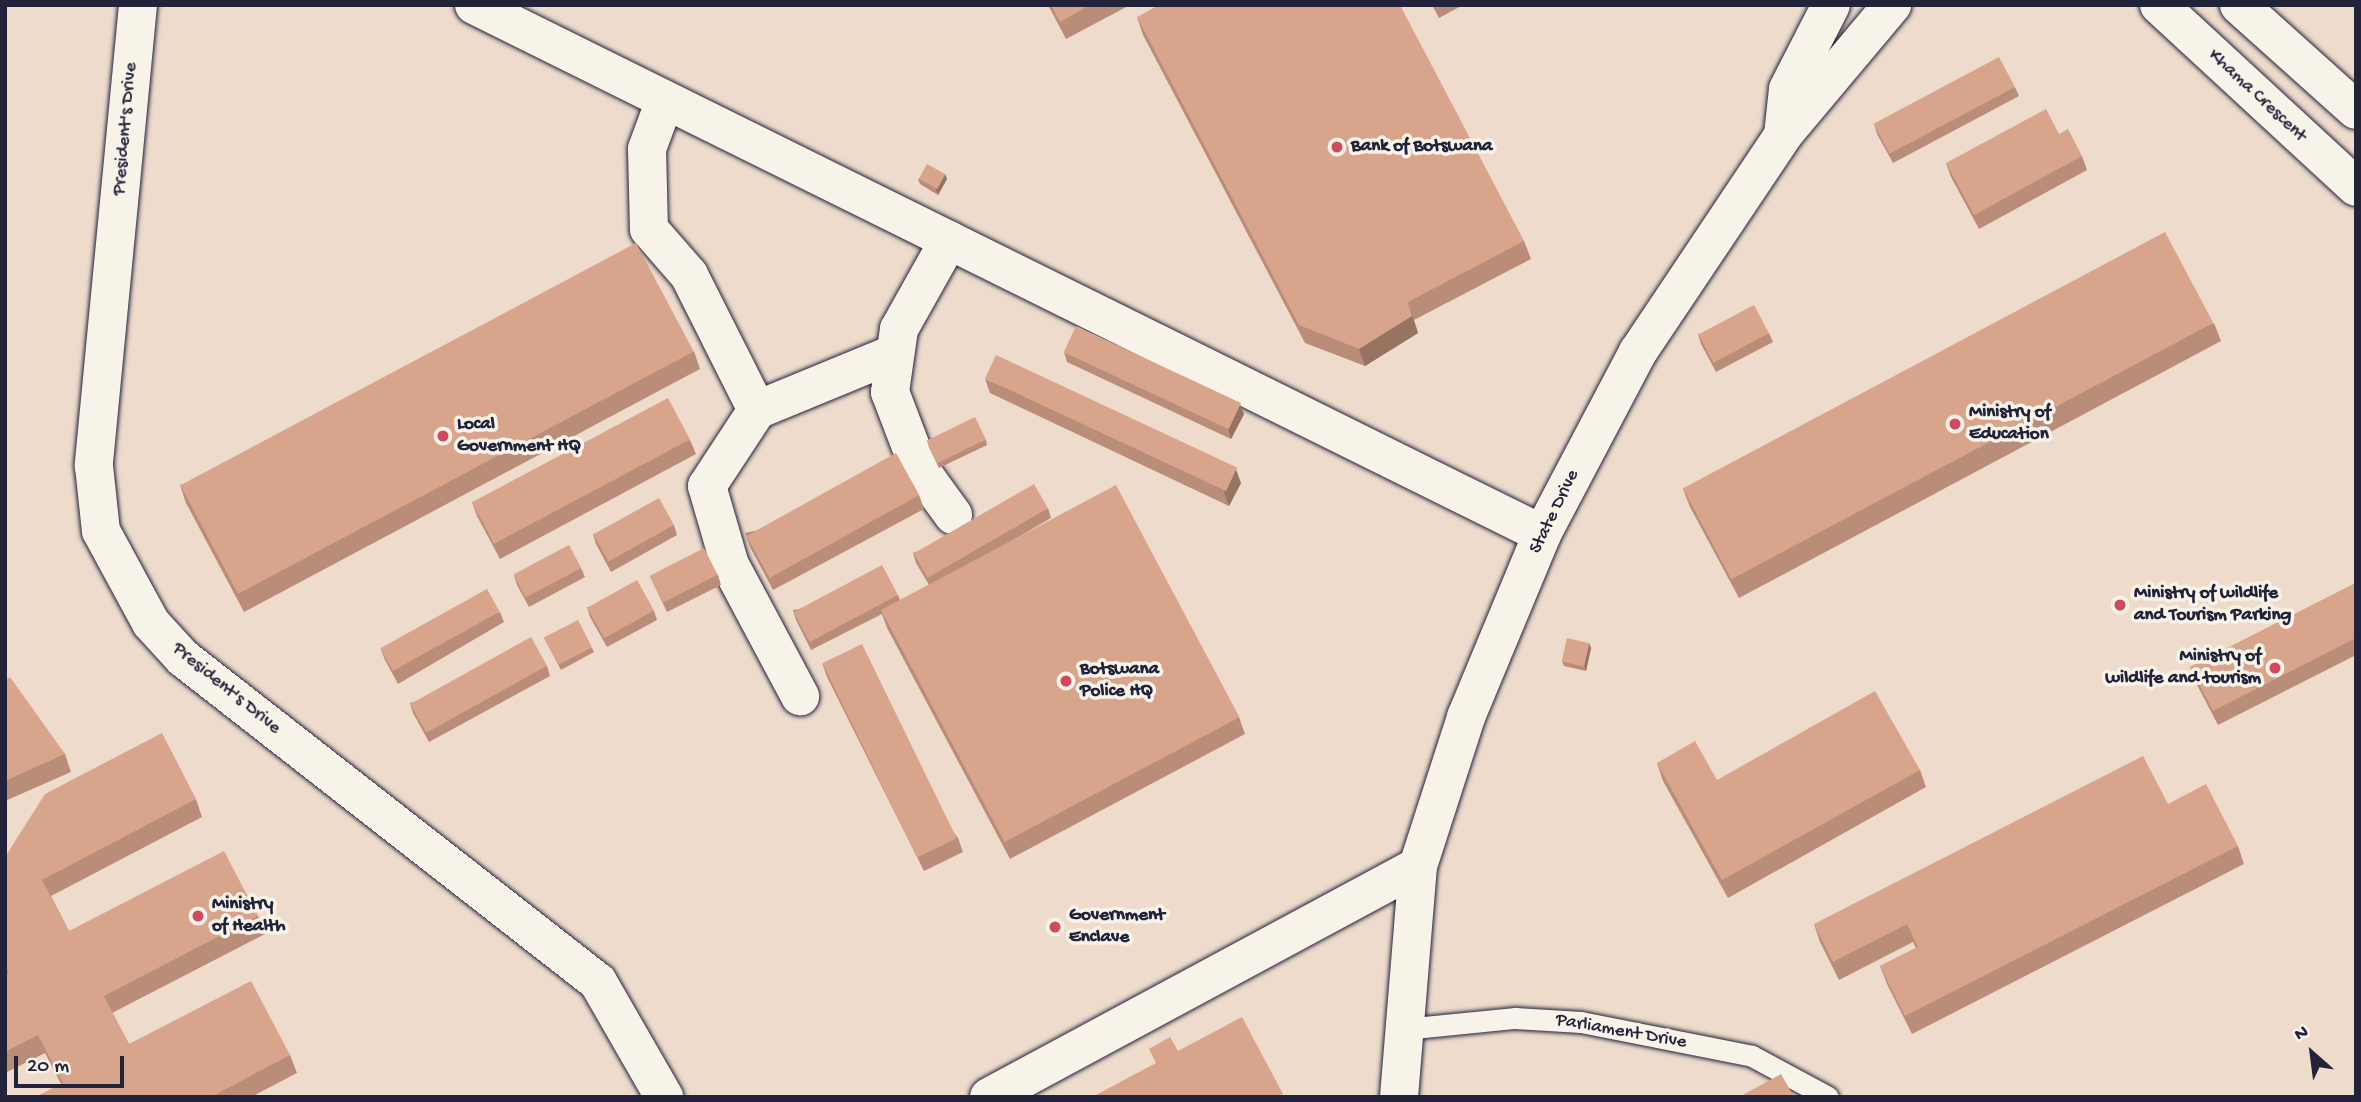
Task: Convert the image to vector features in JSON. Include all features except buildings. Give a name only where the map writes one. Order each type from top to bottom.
[{"type":"street","name":"President's Drive","points":[[138,5],[94,466],[101,531],[151,624],[183,658],[598,982],[664,1097]]},
{"type":"street","points":[[474,5],[1542,534]]},
{"type":"street","points":[[1783,135],[1787,89],[1831,5]]},
{"type":"street","name":"State Drive","points":[[1399,1097],[1418,866],[1466,717],[1542,534],[1638,352],[1783,135],[1892,5]]},
{"type":"street","name":"Khama Crescent","points":[[2159,5],[2356,187]]},
{"type":"street","points":[[2239,5],[2356,110]]},
{"type":"street","points":[[665,100],[648,149],[649,229],[689,275],[757,410]]},
{"type":"street","points":[[948,240],[899,329],[890,392],[919,468],[953,515]]},
{"type":"street","points":[[800,696],[730,565],[708,486],[757,410],[895,353]]},
{"type":"street","points":[[989,1097],[1418,866]]},
{"type":"lane","name":"Parliament Drive","points":[[1404,1029],[1515,1018],[1581,1021],[1752,1056],[1828,1097]]},
{"type":"place","name":"Bank of Botswana","points":[[1337,147]]},
{"type":"place","name":"Ministry of Education","points":[[1955,424]]},
{"type":"place","name":"Local Government HQ","points":[[443,436]]},
{"type":"place","name":"Ministry of wildlife and Tourism Parking","points":[[2120,605]]},
{"type":"place","name":"Ministry of wildlife and tourism","points":[[2275,668]]},
{"type":"place","name":"Botswana Police HQ","points":[[1066,681]]},
{"type":"place","name":"Ministry of Health","points":[[198,916]]},
{"type":"place","name":"Government Enclave","points":[[1055,927]]}]
